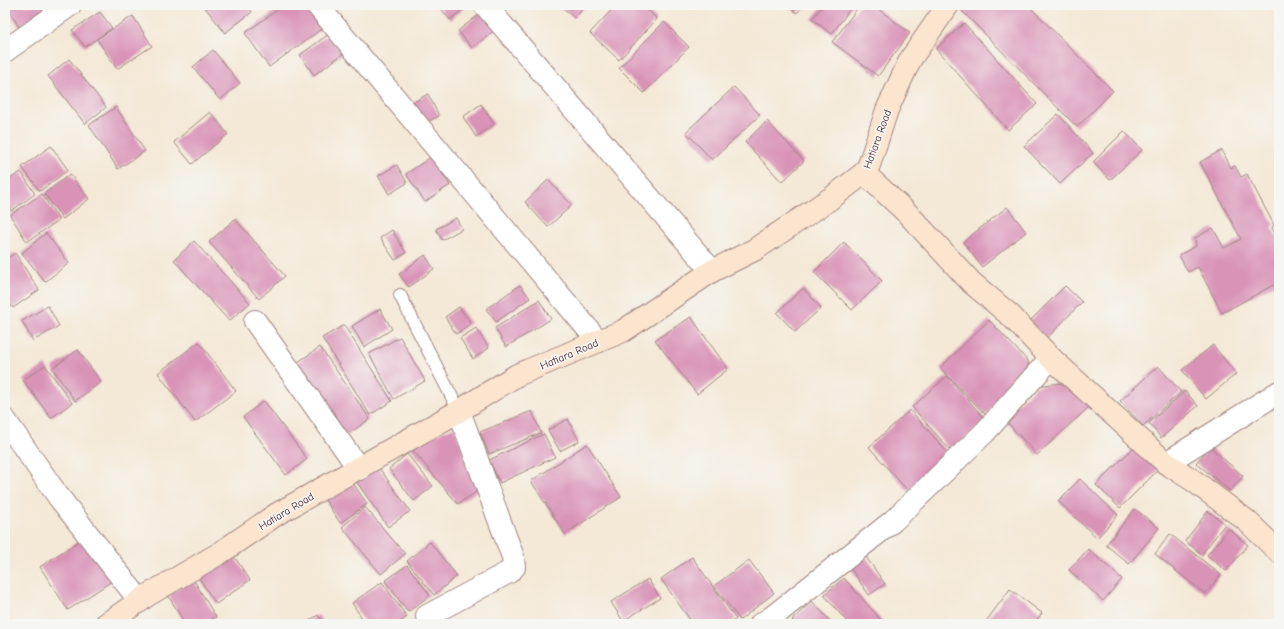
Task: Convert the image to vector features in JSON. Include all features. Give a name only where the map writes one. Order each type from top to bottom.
[{"type":"street","points":[[5,51],[70,5]]},
{"type":"street","points":[[317,5],[598,341]]},
{"type":"street","points":[[485,5],[712,271]]},
{"type":"street","name":"Hatiara Road","points":[[106,624],[140,601],[220,553],[277,514],[359,469],[517,376],[623,331],[712,271],[754,250],[864,173],[869,165],[887,110],[910,60],[948,5]]},
{"type":"street","points":[[864,173],[907,213],[972,283],[1011,316],[1051,358],[1166,463],[1194,481],[1247,521],[1279,552]]},
{"type":"street","points":[[255,321],[359,469]]},
{"type":"street","points":[[761,624],[771,618],[893,521],[985,432],[1051,358]]},
{"type":"street","points":[[1166,463],[1279,392]]},
{"type":"street","points":[[427,616],[509,572],[514,567],[513,557],[459,411]]},
{"type":"street","points":[[5,420],[58,496],[140,601]]},
{"type":"lane","points":[[400,295],[459,411]]},
{"type":"building","points":[[5,5],[49,5],[52,9],[21,30]]},
{"type":"building","points":[[203,5],[246,5],[252,12],[225,33]]},
{"type":"building","points":[[284,5],[307,5],[323,28],[269,67],[245,33]]},
{"type":"building","points":[[438,5],[468,5],[450,20]]},
{"type":"building","points":[[560,5],[587,5],[574,18]]},
{"type":"building","points":[[616,5],[643,5],[657,19],[619,60],[590,33]]},
{"type":"building","points":[[786,5],[804,5],[797,13]]},
{"type":"building","points":[[823,5],[853,5],[832,34],[812,19]]},
{"type":"building","points":[[860,5],[873,5],[910,33],[878,76],[832,42]]},
{"type":"building","points":[[966,5],[1028,5],[1113,91],[1077,127],[961,10]]},
{"type":"building","points":[[100,12],[112,28],[85,47],[72,30]]},
{"type":"building","points":[[482,12],[496,29],[472,48],[458,31]]},
{"type":"building","points":[[133,16],[152,46],[117,69],[97,39]]},
{"type":"building","points":[[664,22],[689,47],[644,93],[619,68]]},
{"type":"building","points":[[964,23],[1037,104],[1008,130],[936,49]]},
{"type":"building","points":[[333,31],[347,51],[314,75],[300,55]]},
{"type":"building","points":[[213,50],[240,83],[220,100],[193,67]]},
{"type":"building","points":[[69,59],[106,107],[85,124],[48,76]]},
{"type":"building","points":[[734,87],[760,115],[712,160],[686,132]]},
{"type":"building","points":[[428,94],[439,116],[423,124],[412,103]]},
{"type":"building","points":[[481,104],[494,124],[476,137],[463,117]]},
{"type":"building","points":[[116,107],[145,151],[118,169],[89,125]]},
{"type":"building","points":[[210,112],[228,134],[192,164],[174,142]]},
{"type":"building","points":[[1058,114],[1093,153],[1060,184],[1024,146]]},
{"type":"building","points":[[767,121],[804,161],[782,182],[745,142]]},
{"type":"building","points":[[1124,131],[1142,150],[1110,180],[1093,162]]},
{"type":"building","points":[[51,146],[68,170],[40,191],[22,167]]},
{"type":"building","points":[[1222,150],[1231,168],[1235,166],[1241,177],[1247,174],[1274,225],[1272,228],[1279,241],[1279,282],[1222,313],[1198,267],[1188,272],[1179,255],[1196,246],[1195,238],[1213,228],[1224,248],[1241,239],[1200,162]]},
{"type":"building","points":[[431,157],[450,185],[425,202],[406,174]]},
{"type":"building","points":[[397,165],[407,183],[389,194],[378,176]]},
{"type":"building","points":[[21,172],[35,194],[11,211],[5,202],[5,182]]},
{"type":"building","points":[[70,174],[89,199],[63,219],[44,194]]},
{"type":"building","points":[[548,180],[572,205],[548,227],[525,202]]},
{"type":"building","points":[[42,194],[59,220],[27,242],[10,215]]},
{"type":"building","points":[[1007,207],[1026,232],[982,267],[963,242]]},
{"type":"building","points":[[456,218],[462,229],[442,240],[436,229]]},
{"type":"building","points":[[235,219],[285,276],[259,299],[209,242]]},
{"type":"building","points":[[392,230],[406,253],[395,260],[380,238]]},
{"type":"building","points":[[46,233],[69,263],[45,282],[22,253]]},
{"type":"building","points":[[194,241],[250,303],[229,321],[174,260]]},
{"type":"building","points":[[844,242],[882,281],[852,310],[814,272]]},
{"type":"building","points":[[15,253],[39,290],[13,308],[5,297],[5,260]]},
{"type":"building","points":[[425,255],[434,269],[409,287],[399,274]]},
{"type":"building","points":[[520,285],[530,298],[496,322],[486,309]]},
{"type":"building","points":[[1065,286],[1082,302],[1046,339],[1029,322]]},
{"type":"building","points":[[803,288],[821,308],[795,332],[777,313]]},
{"type":"building","points":[[539,300],[551,319],[506,347],[495,328]]},
{"type":"building","points":[[48,306],[59,326],[33,341],[22,321]]},
{"type":"building","points":[[459,307],[471,323],[456,334],[445,317]]},
{"type":"building","points":[[380,309],[392,329],[364,347],[352,326]]},
{"type":"building","points":[[691,317],[728,369],[697,394],[655,340]]},
{"type":"building","points":[[989,320],[1028,361],[1029,372],[986,415],[940,368]]},
{"type":"building","points":[[344,325],[392,401],[370,415],[322,338]]},
{"type":"building","points":[[476,328],[489,348],[473,359],[460,338]]},
{"type":"building","points":[[400,337],[425,381],[394,399],[369,354]]},
{"type":"building","points":[[199,342],[236,391],[195,422],[158,373]]},
{"type":"building","points":[[1213,345],[1236,374],[1206,399],[1182,370]]},
{"type":"building","points":[[320,347],[370,419],[345,436],[295,364]]},
{"type":"building","points":[[78,350],[101,382],[75,401],[52,368]]},
{"type":"building","points":[[45,365],[72,403],[51,418],[23,380]]},
{"type":"building","points":[[1158,366],[1181,392],[1143,426],[1120,401]]},
{"type":"building","points":[[947,376],[986,420],[951,451],[912,407]]},
{"type":"building","points":[[1069,382],[1090,406],[1037,455],[1003,418],[1037,386]]},
{"type":"building","points":[[1185,391],[1198,406],[1161,438],[1149,423]]},
{"type":"building","points":[[264,401],[307,459],[286,475],[243,417]]},
{"type":"building","points":[[910,410],[949,454],[908,491],[869,447]]},
{"type":"building","points":[[532,411],[541,433],[489,454],[480,432]]},
{"type":"building","points":[[568,419],[579,441],[560,451],[548,430]]},
{"type":"building","points":[[454,427],[479,490],[458,504],[409,446]]},
{"type":"building","points":[[544,434],[555,457],[500,483],[489,460]]},
{"type":"building","points":[[587,444],[621,497],[565,534],[531,481]]},
{"type":"building","points":[[1136,445],[1160,468],[1120,508],[1096,485]]},
{"type":"building","points":[[1210,447],[1243,476],[1230,491],[1196,463]]},
{"type":"building","points":[[407,454],[433,486],[414,501],[389,469]]},
{"type":"building","points":[[377,465],[410,511],[388,527],[356,481]]},
{"type":"building","points":[[1080,479],[1118,515],[1097,538],[1058,501]]},
{"type":"building","points":[[351,480],[367,504],[340,523],[324,498]]},
{"type":"building","points":[[365,507],[405,554],[381,574],[342,527]]},
{"type":"building","points":[[1135,509],[1159,528],[1129,564],[1106,545]]},
{"type":"building","points":[[1208,511],[1225,524],[1202,554],[1185,541]]},
{"type":"building","points":[[1229,529],[1248,545],[1226,571],[1207,555]]},
{"type":"building","points":[[1170,534],[1221,575],[1205,594],[1155,554]]},
{"type":"building","points":[[83,538],[112,581],[68,610],[40,567]]},
{"type":"building","points":[[430,542],[457,576],[434,595],[407,561]]},
{"type":"building","points":[[229,549],[250,580],[216,604],[195,572]]},
{"type":"building","points":[[1088,549],[1122,579],[1103,601],[1069,570]]},
{"type":"building","points":[[864,554],[885,584],[869,595],[848,565]]},
{"type":"building","points":[[692,557],[736,619],[729,624],[693,624],[661,579]]},
{"type":"building","points":[[749,560],[774,593],[740,620],[714,586]]},
{"type":"building","points":[[407,565],[430,595],[408,612],[385,581]]},
{"type":"building","points":[[844,578],[883,622],[880,624],[849,624],[824,595]]},
{"type":"building","points":[[193,579],[216,617],[205,624],[185,624],[168,595]]},
{"type":"building","points":[[648,579],[660,598],[623,621],[611,602]]},
{"type":"building","points":[[382,582],[407,617],[397,624],[366,624],[352,603]]},
{"type":"building","points":[[1010,589],[1042,613],[1034,624],[984,624]]},
{"type":"building","points":[[812,601],[833,624],[796,624],[792,620]]},
{"type":"building","points":[[318,615],[324,624],[304,624]]}]
